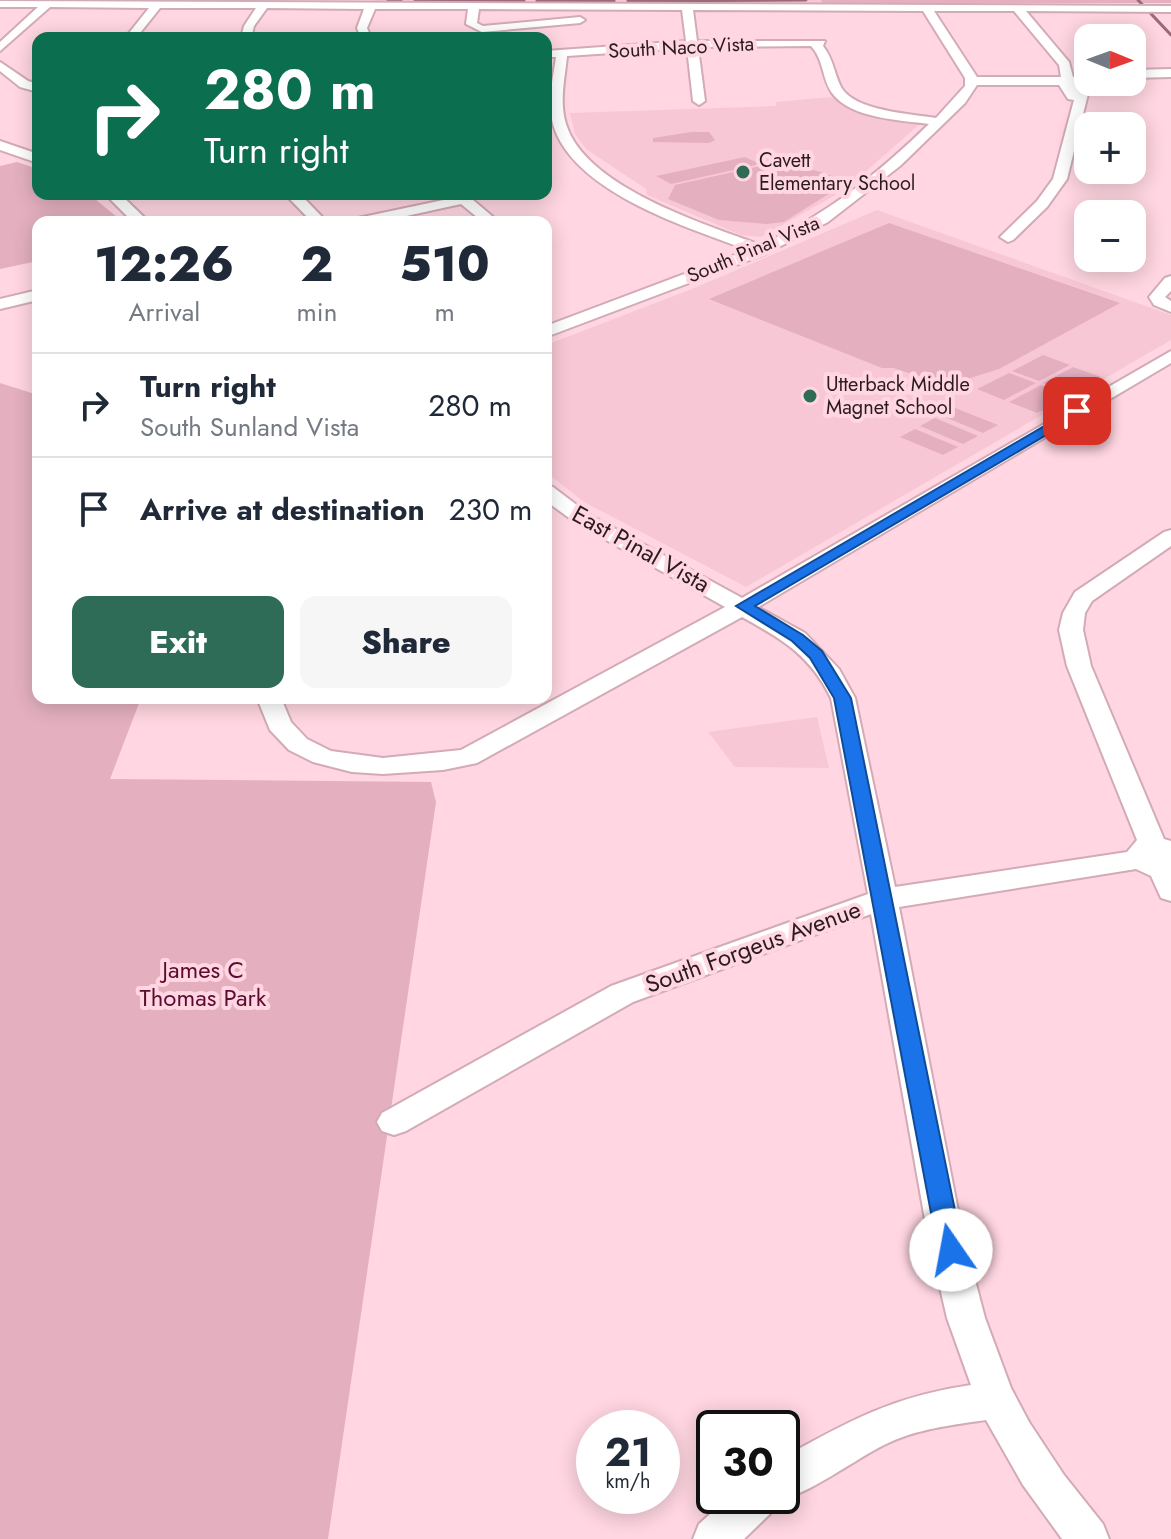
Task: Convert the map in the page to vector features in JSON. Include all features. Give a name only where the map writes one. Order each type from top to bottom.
[{"type":"street","points":[[0,4],[356,3],[1169,11]]},
{"type":"street","points":[[0,48],[48,4]]},
{"type":"street","points":[[135,32],[157,5]]},
{"type":"street","points":[[248,32],[264,5]]},
{"type":"street","points":[[364,32],[362,28],[371,5]]},
{"type":"street","points":[[474,6],[471,24],[474,29],[573,22],[583,18],[583,6]]},
{"type":"street","points":[[687,7],[699,101]]},
{"type":"street","points":[[926,7],[971,81],[1074,81]]},
{"type":"street","points":[[1017,8],[1065,64],[1068,82]]},
{"type":"street","name":"South Naco Vista","points":[[552,54],[691,44],[819,44],[837,90],[849,101],[881,112],[939,122]]},
{"type":"street","points":[[562,53],[552,100],[560,129],[567,141],[603,178],[680,219],[761,250]]},
{"type":"street","points":[[0,65],[32,86]]},
{"type":"street","points":[[1146,74],[1171,73]]},
{"type":"street","name":"South Pinal Vista","points":[[552,330],[761,250],[821,221],[851,201],[939,122],[961,100],[971,81]]},
{"type":"street","points":[[1008,237],[1042,204],[1060,179],[1082,94],[1076,84],[1068,82]]},
{"type":"street","points":[[0,145],[32,157]]},
{"type":"street","points":[[0,160],[32,150]]},
{"type":"street","points":[[118,200],[136,216]]},
{"type":"street","points":[[298,200],[314,216]]},
{"type":"street","points":[[382,216],[448,200]]},
{"type":"street","points":[[464,200],[484,216]]},
{"type":"street","points":[[1171,281],[1157,297],[1171,307]]},
{"type":"street","points":[[0,304],[32,297]]},
{"type":"street","points":[[271,704],[276,721],[296,742],[320,754],[363,766],[385,768],[438,764],[468,757],[744,606],[1171,356]]},
{"type":"street","name":"East Pinal Vista","points":[[552,496],[583,519],[797,638],[816,655],[843,698],[957,1281],[973,1341],[996,1400]]},
{"type":"street","points":[[1162,864],[1079,666],[1071,630],[1074,613],[1083,597],[1171,536]]},
{"type":"street","name":"South Forgeus Avenue","points":[[394,1122],[622,994],[884,899],[1162,864]]},
{"type":"street","points":[[800,1470],[877,1427],[935,1409],[996,1400],[1042,1477],[1088,1539]]},
{"type":"street","points":[[714,1539],[741,1514]]},
{"type":"shaded area","points":[[821,0],[822,3],[374,1]]},
{"type":"shaded area","name":"Cavett Elementary School","points":[[831,97],[859,109],[922,122],[846,189],[761,237],[741,235],[647,195],[646,189],[586,149],[575,134],[570,113],[776,106],[776,102]]},
{"type":"shaded area","name":"Utterback Middle Magnet School","points":[[877,210],[1171,315],[1171,340],[746,587],[584,502],[552,477],[552,343],[692,289]]},
{"type":"shaded area","points":[[817,717],[829,768],[735,767],[708,732]]},
{"type":"green space","points":[[821,0],[1171,0],[1171,3],[822,3]]},
{"type":"green space","points":[[709,132],[715,140],[709,143],[653,142],[653,138]]},
{"type":"green space","points":[[745,157],[760,164],[671,184],[656,176]]},
{"type":"green space","points":[[17,162],[32,167],[32,200],[96,200],[116,216],[32,216],[32,262],[0,269],[0,166]]},
{"type":"green space","points":[[765,165],[806,168],[828,174],[842,183],[784,222],[766,224],[719,220],[668,199],[675,185]]},
{"type":"green space","points":[[889,223],[1120,303],[999,369],[948,385],[893,368],[882,368],[709,299]]},
{"type":"green space","points":[[1043,355],[1070,365],[1039,381],[1012,371]]},
{"type":"green space","points":[[1073,367],[1101,377],[1071,394],[1043,383]]},
{"type":"green space","points":[[1009,373],[1036,383],[1004,400],[977,389]]},
{"type":"green space","name":"James C Thomas Park","points":[[0,383],[32,393],[32,704],[139,704],[110,779],[431,782],[436,802],[328,1539],[0,1539]]},
{"type":"green space","points":[[1041,385],[1069,396],[1037,413],[1009,402]]},
{"type":"green space","points":[[955,408],[998,425],[983,433],[940,415]]},
{"type":"green space","points":[[935,418],[978,436],[963,444],[920,426]]},
{"type":"green space","points":[[915,429],[958,447],[943,455],[900,437]]},
{"type":"waterway","points":[[628,1],[806,0]]},
{"type":"waterway","points":[[1138,0],[1171,35]]},
{"type":"waterway","points":[[388,1],[401,1]]},
{"type":"waterway","points":[[415,1],[524,1]]},
{"type":"waterway","points":[[537,1],[614,1]]},
{"type":"place","name":"Cavett Elementary School","points":[[743,172]]},
{"type":"place","name":"Utterback Middle Magnet School","points":[[810,396]]},
{"type":"route","points":[[951,1250],[843,698],[831,674],[816,655],[797,638],[744,606],[1077,411]]}]
